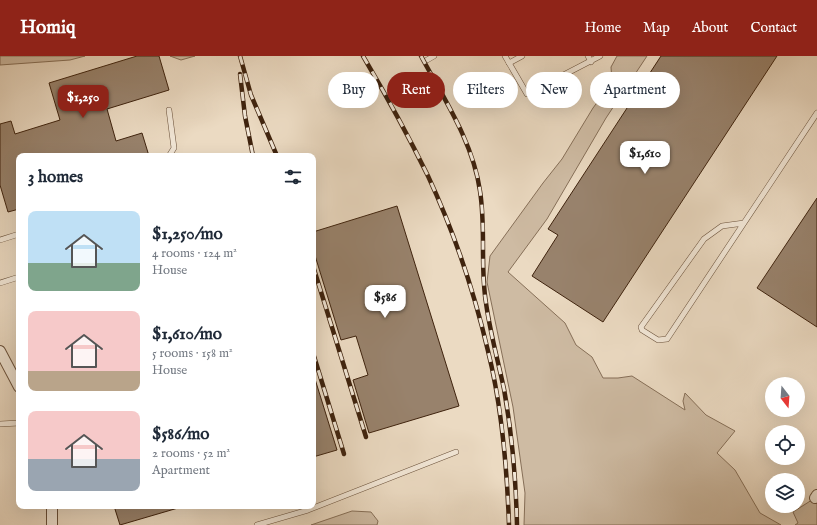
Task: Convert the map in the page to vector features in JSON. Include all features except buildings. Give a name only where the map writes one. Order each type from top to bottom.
[{"type":"street","points":[[1,354],[16,382]]},
{"type":"street","points":[[52,509],[52,525]]},
{"type":"lane","points":[[427,60],[434,56]]},
{"type":"lane","points":[[505,56],[527,94],[600,56]]},
{"type":"lane","points":[[509,63],[522,56]]},
{"type":"lane","points":[[588,56],[591,62]]},
{"type":"lane","points":[[169,110],[174,148],[171,153]]},
{"type":"lane","points":[[744,223],[722,226],[704,239],[641,327],[642,330],[658,340],[667,339],[744,223],[817,113]]},
{"type":"lane","points":[[0,240],[16,235]]},
{"type":"lane","points":[[0,283],[16,279]]},
{"type":"lane","points":[[0,424],[16,423]]},
{"type":"lane","points":[[316,507],[456,452]]},
{"type":"lane","points":[[257,525],[311,509]]},
{"type":"shaded area","points":[[0,56],[85,56],[70,60],[0,65]]},
{"type":"shaded area","points":[[170,56],[195,56],[181,60]]},
{"type":"shaded area","points":[[617,56],[647,56],[636,72],[611,72],[611,67]]},
{"type":"shaded area","points":[[593,108],[613,108],[547,219],[508,272],[565,323],[576,345],[592,357],[603,378],[632,376],[685,410],[683,401],[685,393],[706,415],[735,431],[717,453],[735,470],[760,513],[781,525],[524,525],[525,493],[513,407],[487,282],[490,256],[562,159]]},
{"type":"shaded area","points":[[817,495],[817,525],[795,525],[798,523],[793,513],[805,513],[805,504]]},
{"type":"shaded area","points":[[352,511],[371,512],[378,521],[377,525],[311,525]]},
{"type":"railway","points":[[240,56],[251,95],[276,153]]},
{"type":"railway","points":[[363,56],[397,115],[428,176],[455,240],[470,284],[493,372],[497,394],[505,459],[509,525]]},
{"type":"railway","points":[[421,56],[464,138],[471,155],[480,191],[483,219],[484,289],[504,389],[509,423],[515,474],[517,525]]},
{"type":"railway","points":[[240,74],[245,116],[252,153]]},
{"type":"railway","points":[[316,276],[366,437]]},
{"type":"railway","points":[[316,363],[344,454]]}]
